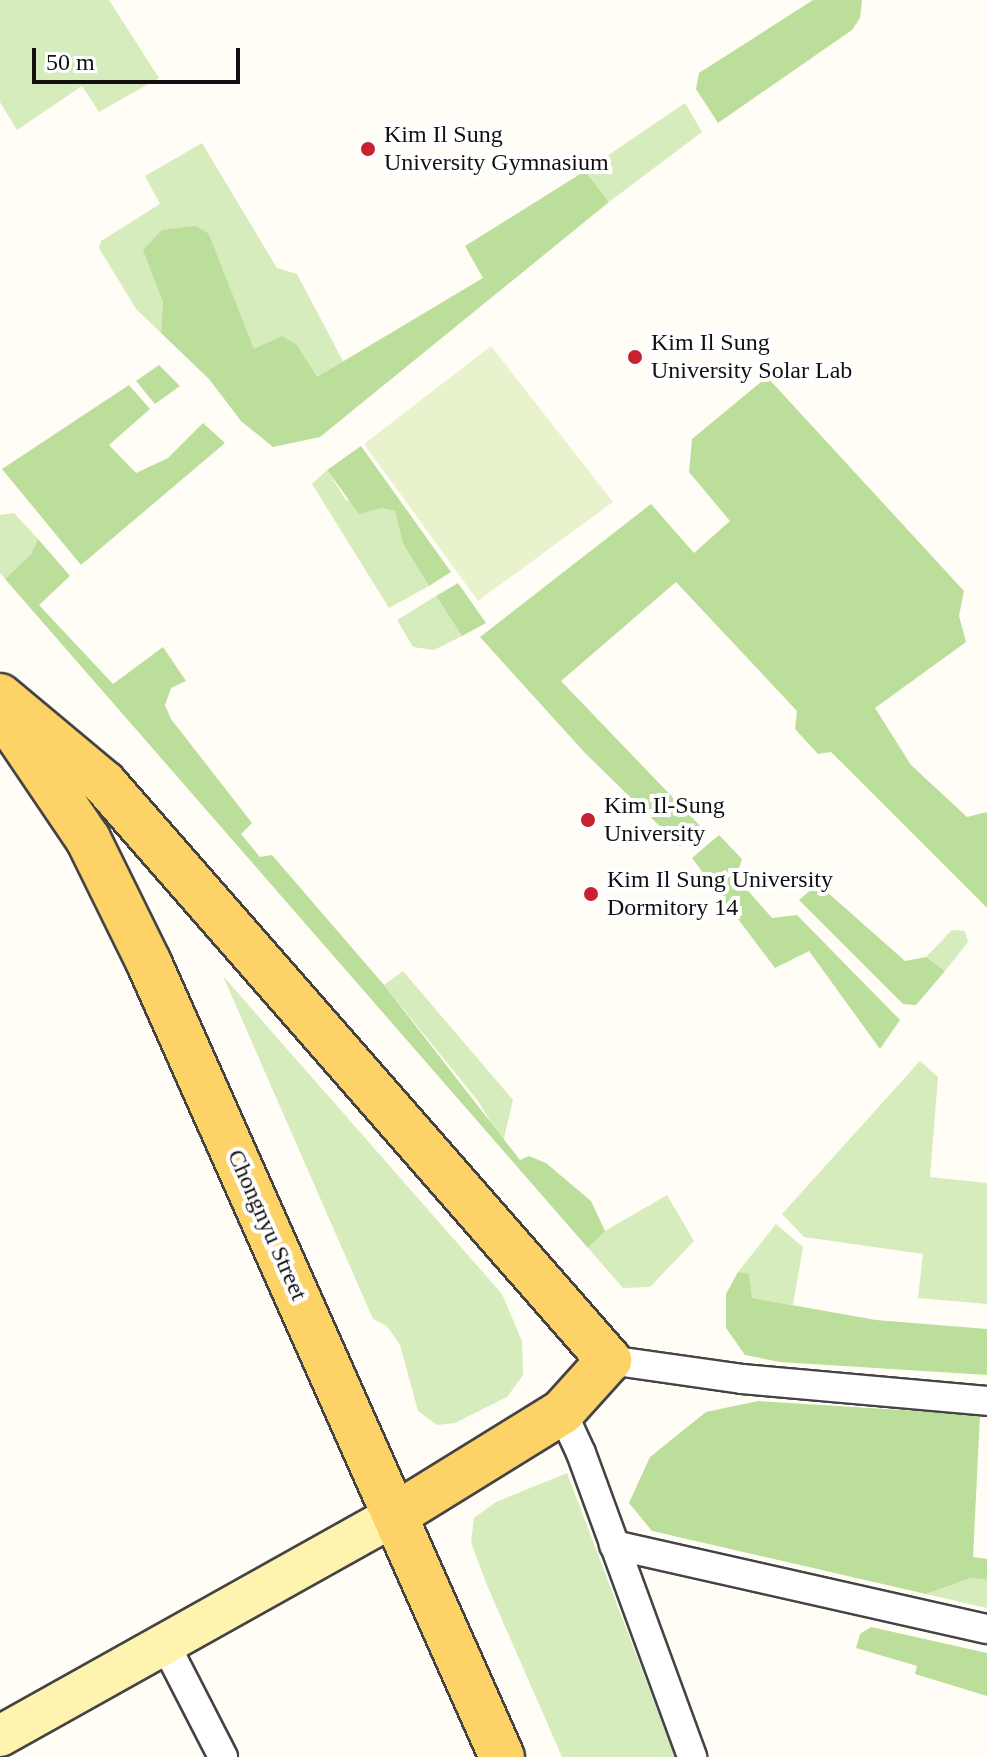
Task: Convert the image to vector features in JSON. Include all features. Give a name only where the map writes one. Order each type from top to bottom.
[{"type":"main road","points":[[0,696],[104,783],[609,1360],[562,1412],[397,1514],[0,1736]]},
{"type":"main road","name":"Chongnyu Street","points":[[0,710],[88,839],[397,1514],[502,1757]]},
{"type":"street","points":[[609,1360],[742,1379],[987,1401]]},
{"type":"street","points":[[562,1412],[692,1757]]},
{"type":"street","points":[[614,1545],[987,1629]]},
{"type":"street","points":[[165,1644],[223,1757]]},
{"type":"green space","points":[[0,0],[109,0],[159,78],[99,112],[82,86],[17,130],[0,102]]},
{"type":"green space","points":[[813,0],[862,0],[860,18],[852,30],[718,123],[696,89],[699,73]]},
{"type":"green space","points":[[685,103],[702,132],[609,202],[585,171]]},
{"type":"green space","points":[[202,143],[277,268],[297,274],[345,365],[317,378],[297,345],[254,350],[209,234],[156,283],[163,302],[161,333],[136,309],[99,248],[101,241],[160,204],[145,176]]},
{"type":"green space","points":[[585,171],[609,202],[320,437],[273,447],[241,421],[209,379],[161,333],[163,302],[143,250],[162,230],[196,226],[209,234],[254,349],[282,336],[297,345],[317,377],[483,278],[465,246]]},
{"type":"green space","points":[[491,346],[613,502],[478,601],[364,444]]},
{"type":"green space","points":[[159,365],[180,386],[155,404],[136,381]]},
{"type":"green space","points":[[767,377],[964,591],[959,616],[966,642],[875,708],[911,765],[967,817],[987,812],[987,908],[831,752],[818,754],[795,729],[797,711],[676,582],[561,681],[704,830],[680,846],[585,753],[480,637],[651,504],[694,553],[730,521],[689,472],[692,439]]},
{"type":"green space","points":[[129,385],[150,409],[109,445],[136,473],[168,458],[203,423],[225,443],[81,565],[2,469]]},
{"type":"green space","points":[[361,446],[451,572],[429,586],[403,544],[395,511],[381,508],[359,514],[327,470]]},
{"type":"green space","points":[[327,470],[346,500],[395,511],[403,544],[429,586],[389,608],[312,484]]},
{"type":"green space","points":[[14,513],[38,539],[31,554],[5,579],[0,573],[0,515]]},
{"type":"green space","points":[[38,539],[70,576],[39,605],[113,684],[163,647],[186,681],[171,688],[165,705],[171,719],[252,823],[241,834],[260,857],[272,855],[384,985],[520,1160],[529,1156],[546,1163],[591,1201],[605,1231],[588,1248],[5,579],[31,554]]},
{"type":"green space","points":[[458,583],[486,623],[462,636],[436,596]]},
{"type":"green space","points":[[436,596],[462,636],[434,650],[413,647],[397,620]]},
{"type":"green space","points":[[719,835],[742,859],[736,877],[772,918],[797,915],[900,1020],[880,1049],[809,951],[775,968],[692,858]]},
{"type":"green space","points":[[818,884],[905,961],[926,957],[945,971],[916,1005],[903,1004],[799,900]]},
{"type":"green space","points":[[952,930],[965,931],[968,942],[945,971],[926,957]]},
{"type":"green space","points":[[403,971],[513,1100],[503,1142],[478,1101],[384,985]]},
{"type":"green space","points":[[223,976],[502,1294],[522,1341],[523,1375],[507,1397],[455,1423],[437,1425],[418,1411],[400,1345],[387,1326],[373,1319]]},
{"type":"green space","points":[[920,1061],[938,1077],[930,1177],[987,1183],[987,1304],[918,1298],[923,1254],[804,1237],[782,1214]]},
{"type":"green space","points":[[667,1195],[694,1241],[650,1287],[623,1288],[588,1248],[605,1231]]},
{"type":"green space","points":[[776,1224],[803,1247],[793,1305],[751,1298],[749,1275],[738,1272]]},
{"type":"green space","points":[[738,1272],[749,1274],[752,1298],[876,1320],[987,1329],[987,1375],[780,1362],[745,1355],[726,1328],[726,1294]]},
{"type":"green space","points":[[758,1401],[980,1415],[973,1557],[987,1559],[987,1580],[971,1578],[926,1594],[652,1531],[629,1503],[650,1457],[706,1412]]},
{"type":"green space","points":[[567,1473],[675,1757],[562,1757],[486,1583],[471,1542],[474,1518],[496,1502]]},
{"type":"green space","points":[[971,1578],[987,1580],[987,1608],[926,1594]]},
{"type":"green space","points":[[871,1627],[987,1653],[987,1696],[915,1674],[917,1666],[856,1648],[860,1634]]},
{"type":"place","name":"Kim Il Sung University Gymnasium","points":[[368,149]]},
{"type":"place","name":"Kim Il Sung University Solar Lab","points":[[635,357]]},
{"type":"place","name":"Kim Il-Sung University","points":[[588,820]]},
{"type":"place","name":"Kim Il Sung University Dormitory 14","points":[[591,894]]}]
